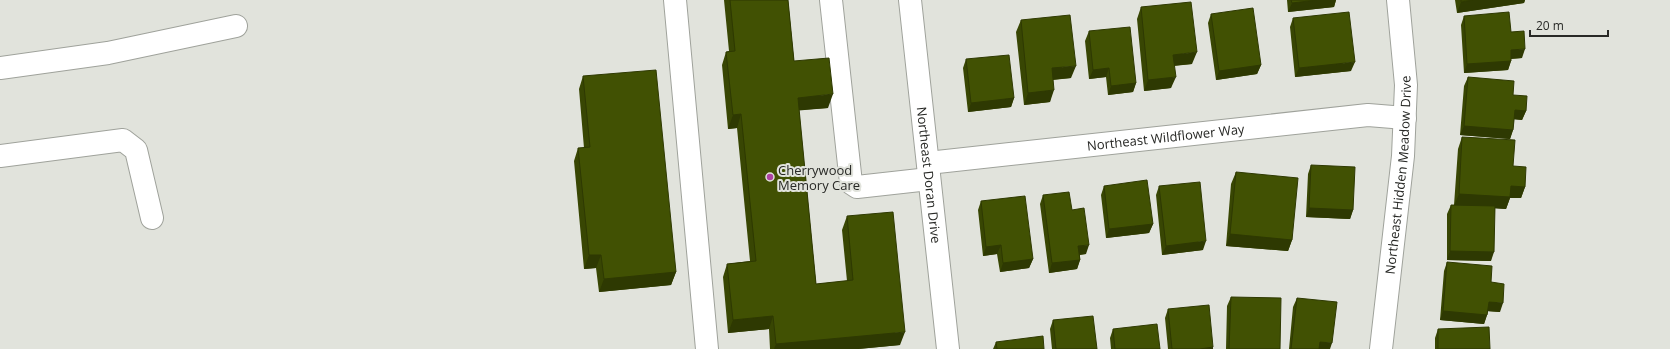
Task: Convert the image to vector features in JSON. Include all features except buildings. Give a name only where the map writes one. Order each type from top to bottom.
[{"type":"street","points":[[675,0],[707,349]]},
{"type":"street","name":"Northeast Wildflower Way","points":[[830,0],[851,183],[857,187],[928,171],[1368,115],[1404,118]]},
{"type":"street","name":"Northeast Doran Drive","points":[[910,0],[948,349]]},
{"type":"street","name":"Northeast Hidden Meadow Drive","points":[[1381,349],[1403,156],[1406,85],[1398,0]]},
{"type":"street","points":[[0,68],[108,53],[236,26]]},
{"type":"street","points":[[0,156],[123,140],[136,150],[152,218]]},
{"type":"place","name":"Cherrywood Memory Care","points":[[770,177]]}]
